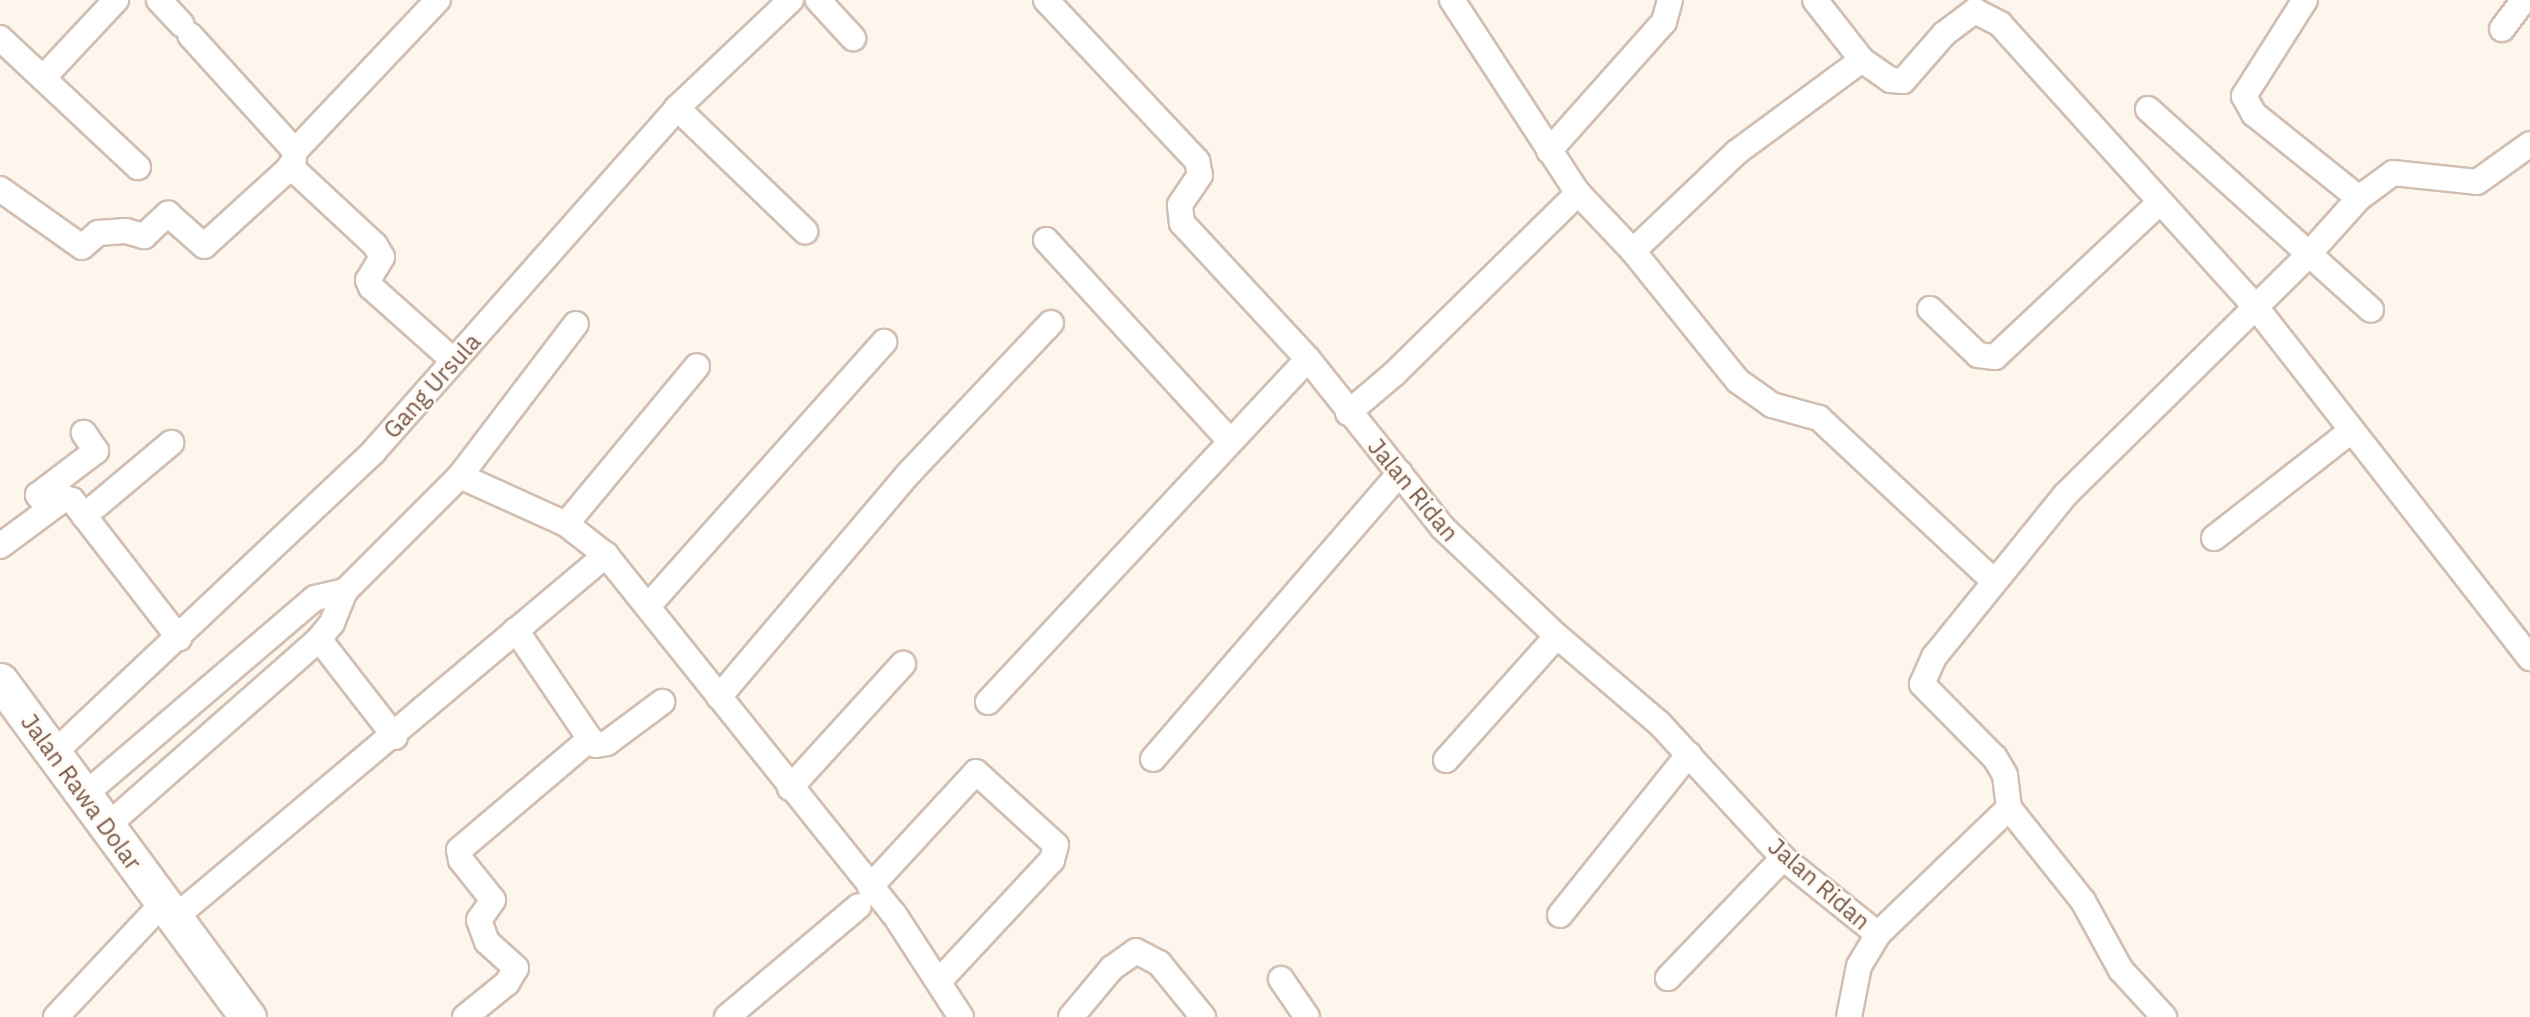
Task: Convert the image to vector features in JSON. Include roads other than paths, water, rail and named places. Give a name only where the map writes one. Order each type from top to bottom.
[{"type":"street","points":[[43,78],[116,0]]},
{"type":"street","points":[[159,0],[292,158],[375,245],[382,257],[368,280],[371,287],[453,360]]},
{"type":"street","points":[[0,189],[82,247],[98,233],[126,231],[144,236],[168,214],[204,246],[292,158],[438,0]]},
{"type":"street","name":"Gang Ursula","points":[[53,754],[179,638],[374,451],[677,107],[791,0]]},
{"type":"street","points":[[818,0],[853,38]]},
{"type":"street","name":"Jalan Ridan","points":[[1046,0],[1197,161],[1200,175],[1180,205],[1182,223],[1308,359],[1348,413],[1443,528],[1557,636],[1689,754],[1783,858],[1878,934]]},
{"type":"street","points":[[1452,0],[1578,193],[1633,251],[1738,382],[1772,405],[1819,418],[1994,581]]},
{"type":"street","points":[[1549,151],[1664,22],[1670,0]]},
{"type":"street","points":[[1815,0],[1862,60],[1878,73],[1903,81],[1958,21],[1975,11],[1986,14],[2158,204],[2255,306],[2530,658]]},
{"type":"street","points":[[2305,0],[2244,96],[2254,114],[2359,198]]},
{"type":"street","points":[[2502,29],[2524,0]]},
{"type":"street","points":[[0,38],[138,167]]},
{"type":"street","points":[[1633,251],[1737,152],[1862,60]]},
{"type":"street","points":[[677,107],[806,231]]},
{"type":"street","points":[[2148,108],[2307,256],[2371,310]]},
{"type":"street","points":[[2164,1017],[2121,970],[2083,901],[2009,808],[2005,775],[1995,758],[1922,684],[1923,673],[2065,495],[2307,256],[2359,198],[2393,173],[2477,182],[2526,156]]},
{"type":"street","points":[[1348,413],[1394,374],[1578,193]]},
{"type":"street","points":[[1930,309],[1978,355],[1995,357],[2158,204]]},
{"type":"street","points":[[1046,240],[1230,442]]},
{"type":"street","points":[[719,697],[910,472],[1051,323]]},
{"type":"street","points":[[106,827],[319,639],[332,623],[345,591],[460,476],[576,324]]},
{"type":"street","points":[[649,605],[884,342]]},
{"type":"street","points":[[988,702],[1308,359]]},
{"type":"street","points":[[566,524],[697,366]]},
{"type":"street","points":[[2214,538],[2353,430]]},
{"type":"street","points":[[49,509],[38,495],[96,451],[84,433]]},
{"type":"street","points":[[84,516],[171,443]]},
{"type":"street","points":[[1153,759],[1400,473]]},
{"type":"street","points":[[460,476],[566,524],[606,555],[649,605],[790,788],[864,896],[940,980],[961,1017]]},
{"type":"street","points":[[0,546],[65,498],[84,516],[179,638]]},
{"type":"street","points":[[56,1017],[168,911],[395,737],[516,629],[606,555]]},
{"type":"street","points":[[83,796],[315,598],[345,591]]},
{"type":"street","points":[[516,629],[596,745],[607,743],[662,702]]},
{"type":"street","points":[[1446,760],[1557,636]]},
{"type":"street","points":[[319,639],[395,737]]},
{"type":"street","points":[[790,788],[903,664]]},
{"type":"street","name":"Jalan Rawa Dolar","points":[[0,681],[248,1017]]},
{"type":"street","points":[[465,1017],[507,983],[516,968],[487,942],[479,920],[493,900],[461,860],[459,850],[590,739]]},
{"type":"street","points":[[1560,915],[1689,754]]},
{"type":"street","points":[[727,1017],[864,896],[976,772],[1056,845],[1052,860],[940,980]]},
{"type":"street","points":[[1849,1017],[1859,966],[1878,934],[2009,808]]},
{"type":"street","points":[[1668,978],[1783,858]]},
{"type":"street","points":[[1071,1017],[1112,968],[1136,951],[1159,963],[1203,1017]]},
{"type":"street","points":[[1281,979],[1307,1017]]}]
